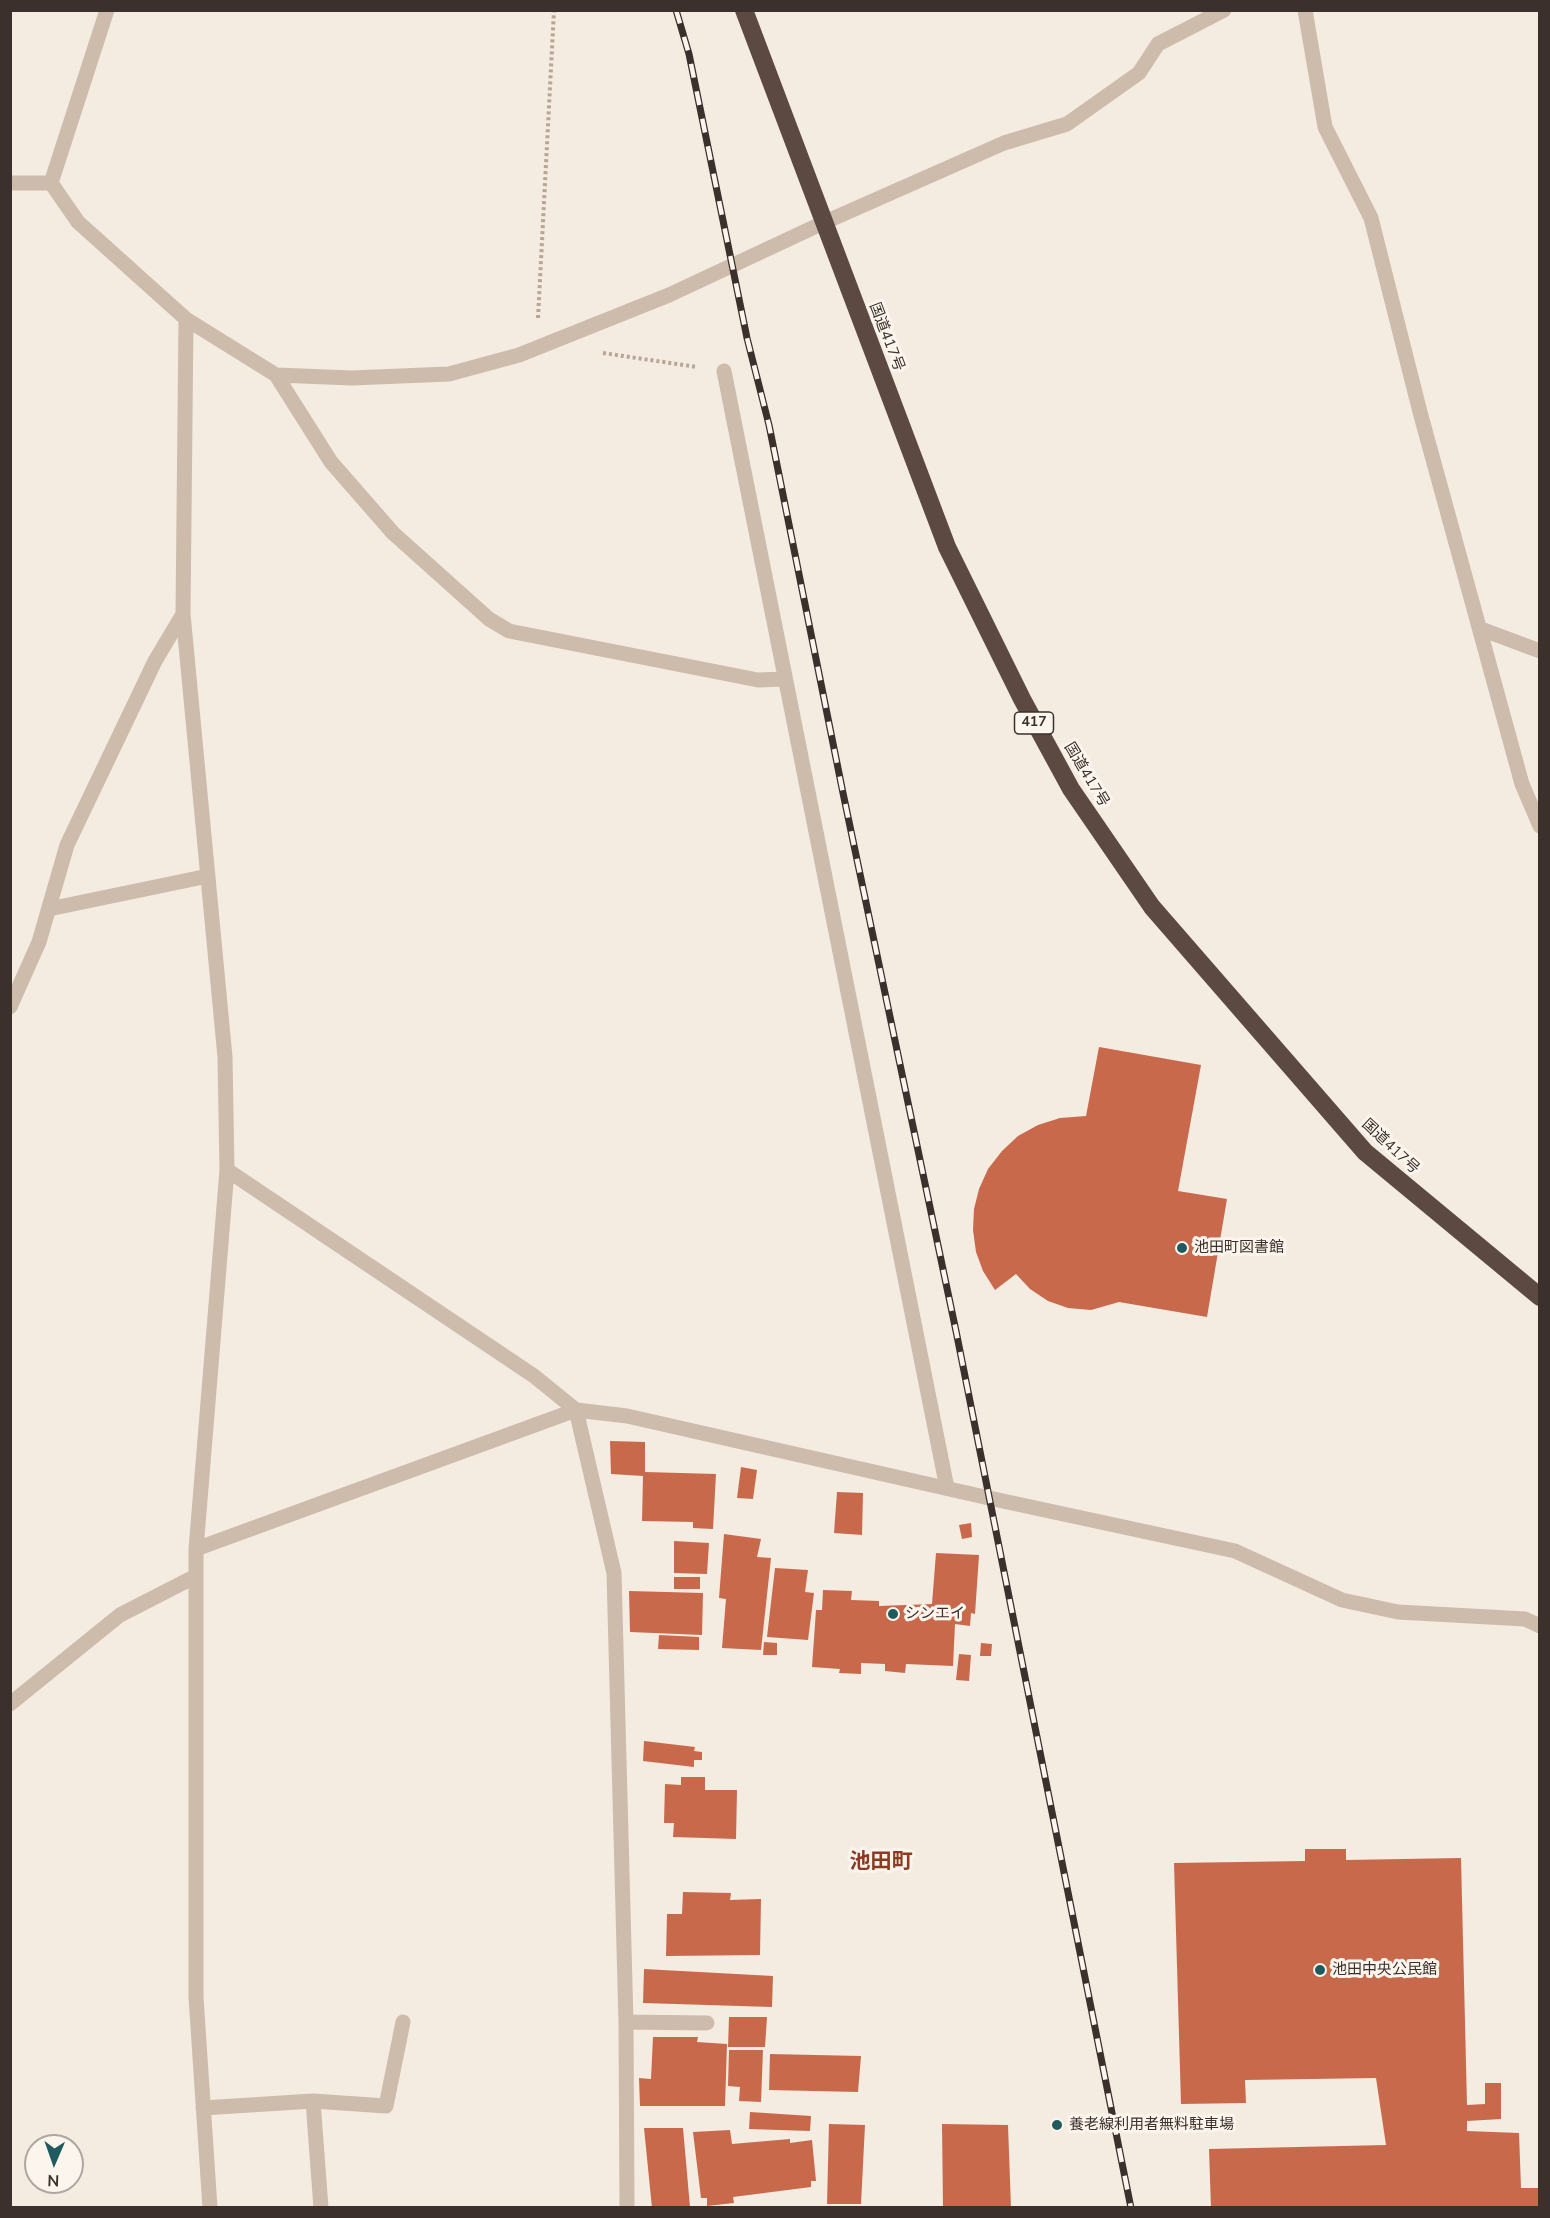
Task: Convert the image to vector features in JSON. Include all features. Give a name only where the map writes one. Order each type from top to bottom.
[{"type":"highway","name":"国道417号","points":[[744,10],[947,547],[1022,699],[1071,789],[1152,907],[1365,1152],[1539,1297]]},
{"type":"street","points":[[51,183],[108,10]]},
{"type":"street","points":[[276,375],[352,378],[449,374],[519,355],[669,295],[823,223],[1004,143],[1067,124],[1139,73],[1158,44],[1224,10]]},
{"type":"street","points":[[1305,10],[1325,127],[1371,218],[1420,412],[1522,784],[1539,826]]},
{"type":"street","points":[[10,183],[51,183]]},
{"type":"street","points":[[51,183],[78,222],[186,319],[276,375],[331,462],[393,533],[489,619],[509,631],[758,680],[785,679]]},
{"type":"street","points":[[186,319],[183,614],[225,1057],[227,1170],[196,1549],[196,1996],[210,2208]]},
{"type":"street","points":[[724,371],[947,1488]]},
{"type":"street","points":[[10,1007],[39,942],[67,845],[155,661],[183,614]]},
{"type":"street","points":[[1481,629],[1539,651]]},
{"type":"street","points":[[49,909],[208,876]]},
{"type":"street","points":[[227,1170],[534,1376],[576,1410],[614,1573],[626,2022],[627,2208]]},
{"type":"street","points":[[196,1549],[576,1410],[627,1416],[1235,1551],[1341,1600],[1398,1612],[1525,1619],[1539,1626]]},
{"type":"street","points":[[10,1704],[120,1615],[196,1576]]},
{"type":"street","points":[[203,2109],[313,2101],[386,2106],[403,2022]]},
{"type":"street","points":[[626,2022],[708,2023]]},
{"type":"street","points":[[313,2101],[321,2208]]},
{"type":"path","points":[[543,345],[537,329],[554,10]]},
{"type":"path","points":[[595,352],[724,371]]},
{"type":"building","points":[[1099,1047],[1201,1065],[1178,1191],[1227,1199],[1207,1317],[1119,1302],[1091,1310],[1068,1308],[1048,1301],[1030,1289],[1016,1274],[995,1290],[983,1271],[976,1252],[973,1230],[974,1209],[979,1189],[988,1169],[1018,1136],[1038,1125],[1060,1118],[1086,1116]]},
{"type":"building","points":[[610,1441],[645,1442],[645,1472],[716,1474],[713,1529],[693,1528],[693,1522],[642,1521],[643,1476],[611,1474]]},
{"type":"building","points":[[741,1467],[757,1470],[753,1499],[737,1498]]},
{"type":"building","points":[[837,1492],[863,1493],[862,1535],[834,1533]]},
{"type":"building","points":[[971,1523],[972,1537],[962,1539],[959,1525]]},
{"type":"building","points":[[724,1534],[761,1539],[757,1557],[771,1558],[761,1650],[722,1648],[726,1599],[719,1598]]},
{"type":"building","points":[[674,1541],[709,1543],[707,1574],[674,1573]]},
{"type":"building","name":"シンエイ","points":[[936,1553],[979,1555],[975,1614],[971,1613],[970,1626],[955,1624],[953,1666],[906,1664],[905,1673],[885,1671],[885,1664],[861,1663],[861,1674],[839,1673],[840,1669],[812,1667],[816,1610],[822,1610],[823,1590],[852,1591],[851,1600],[879,1601],[879,1606],[932,1604]]},
{"type":"building","points":[[775,1568],[808,1570],[805,1592],[814,1593],[808,1640],[767,1637]]},
{"type":"building","points":[[674,1577],[700,1577],[700,1589],[674,1589]]},
{"type":"building","points":[[629,1591],[703,1593],[702,1635],[630,1632]]},
{"type":"building","points":[[659,1635],[699,1637],[699,1650],[658,1649]]},
{"type":"building","points":[[764,1642],[777,1643],[777,1655],[763,1655]]},
{"type":"building","points":[[981,1643],[992,1644],[991,1656],[980,1656]]},
{"type":"building","points":[[959,1654],[971,1655],[969,1681],[956,1680]]},
{"type":"building","points":[[644,1741],[695,1747],[694,1751],[702,1752],[702,1760],[694,1760],[694,1767],[643,1761]]},
{"type":"building","points":[[681,1777],[705,1777],[705,1790],[737,1790],[736,1839],[673,1837],[674,1823],[664,1823],[665,1784],[681,1785]]},
{"type":"building","name":"池田中央公民館","points":[[1305,1849],[1346,1849],[1346,1860],[1461,1858],[1467,2105],[1485,2104],[1485,2083],[1501,2083],[1501,2119],[1467,2121],[1467,2131],[1519,2133],[1521,2188],[1540,2188],[1540,2206],[1522,2206],[1522,2208],[1211,2208],[1209,2149],[1386,2145],[1376,2078],[1245,2080],[1246,2103],[1181,2104],[1174,1863],[1305,1861]]},
{"type":"building","points":[[683,1892],[731,1893],[730,1900],[761,1899],[760,1955],[666,1956],[667,1914],[682,1914]]},
{"type":"building","points":[[644,1969],[773,1976],[772,2007],[643,2003]]},
{"type":"building","points":[[729,2017],[767,2017],[765,2047],[728,2047]]},
{"type":"building","points":[[653,2037],[698,2037],[697,2042],[727,2044],[725,2106],[640,2106],[639,2078],[651,2079]]},
{"type":"building","points":[[729,2050],[763,2050],[761,2102],[739,2101],[740,2087],[728,2086]]},
{"type":"building","points":[[770,2054],[861,2056],[858,2092],[769,2090]]},
{"type":"building","points":[[750,2112],[811,2116],[810,2131],[749,2129]]},
{"type":"building","points":[[829,2124],[865,2125],[861,2204],[827,2204]]},
{"type":"building","points":[[942,2124],[1008,2125],[1011,2208],[943,2208]]},
{"type":"building","points":[[644,2128],[683,2128],[690,2207],[652,2208]]},
{"type":"building","points":[[730,2130],[732,2144],[790,2139],[790,2143],[812,2140],[816,2181],[811,2181],[811,2187],[733,2197],[734,2203],[707,2206],[707,2198],[701,2198],[693,2132]]},
{"type":"railway","points":[[676,10],[689,54],[747,338],[769,425],[843,793],[956,1331],[1131,2208]]},
{"type":"place","name":"池田町図書館","points":[[1182,1248]]},
{"type":"place","name":"シンエイ","points":[[893,1614]]},
{"type":"place","name":"池田中央公民館","points":[[1320,1970]]},
{"type":"place","name":"養老線利用者無料駐車場","points":[[1057,2125]]},
{"type":"district","name":"池田町","points":[[881,1863]]}]
